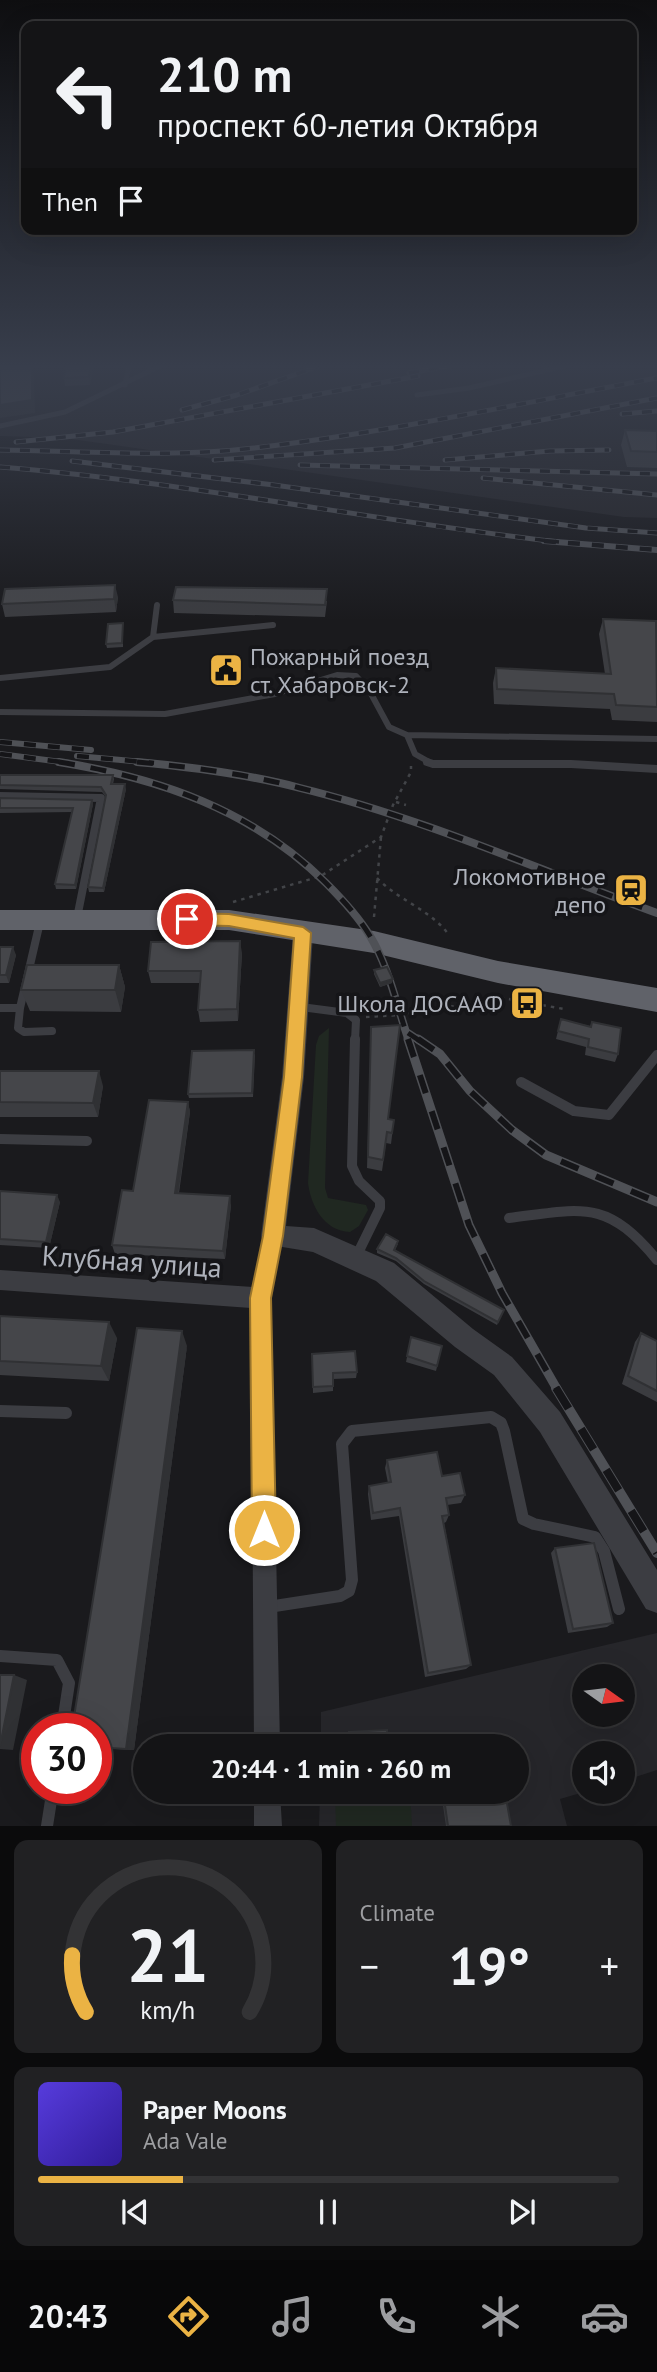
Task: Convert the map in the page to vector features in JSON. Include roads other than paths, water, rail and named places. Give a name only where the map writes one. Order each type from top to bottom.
[{"type":"highway","points":[[0,920],[229,920],[374,942],[498,972],[657,1000]]},
{"type":"street","points":[[267,1734],[261,1298],[273,1236],[293,1077],[303,933]]},
{"type":"street","points":[[273,1236],[314,1240],[385,1272],[464,1338],[503,1366],[550,1422],[657,1598]]},
{"type":"street","name":"Клубная улица","points":[[0,1280],[261,1298]]},
{"type":"street","points":[[267,1804],[268,1826]]},
{"type":"lane","points":[[153,636],[157,605]]},
{"type":"lane","points":[[0,678],[110,667],[153,636],[273,625]]},
{"type":"lane","points":[[0,712],[165,713],[275,694],[337,675],[356,676],[363,682],[389,727],[407,735],[657,739]]},
{"type":"lane","points":[[407,735],[409,749],[417,759],[433,764],[571,764],[657,769]]},
{"type":"lane","points":[[0,796],[101,798],[76,919]]},
{"type":"lane","points":[[41,919],[20,1008],[18,1028],[24,1032],[52,1031]]},
{"type":"lane","points":[[298,1006],[347,1013],[356,1020],[352,1166],[359,1181],[377,1195],[380,1201],[380,1208],[356,1257]]},
{"type":"lane","points":[[0,1008],[20,1008]]},
{"type":"lane","points":[[521,1082],[578,1115],[591,1118],[609,1115],[657,1055]]},
{"type":"lane","points":[[0,1139],[87,1141]]},
{"type":"lane","points":[[509,1218],[587,1209],[607,1214],[623,1221],[657,1260]]},
{"type":"lane","points":[[0,1411],[66,1413]]},
{"type":"lane","points":[[265,1607],[340,1596],[349,1591],[352,1580],[342,1444],[352,1431],[491,1417],[501,1423],[523,1518],[534,1524],[595,1537],[604,1550],[619,1609]]},
{"type":"lane","points":[[0,1656],[57,1660],[69,1683],[64,1713]]},
{"type":"lane","points":[[47,1826],[50,1804]]},
{"type":"railway","points":[[11,450],[159,453],[230,450]]},
{"type":"railway","points":[[214,460],[362,450]]},
{"type":"railway","points":[[445,460],[550,451],[596,450]]},
{"type":"railway","points":[[72,461],[274,485],[586,528],[657,533]]},
{"type":"railway","points":[[300,465],[657,474]]},
{"type":"railway","points":[[0,467],[140,482],[559,542]]},
{"type":"railway","points":[[483,478],[657,495]]},
{"type":"railway","points":[[544,541],[657,550]]},
{"type":"railway","points":[[0,742],[91,750]]},
{"type":"railway","points":[[0,754],[69,763]]},
{"type":"railway","points":[[77,756],[154,763]]},
{"type":"railway","points":[[59,762],[132,777],[202,801],[235,817],[297,857],[344,902],[370,936],[388,974],[409,1041]]},
{"type":"railway","points":[[137,762],[240,775],[346,800],[436,829],[657,913]]},
{"type":"railway","points":[[408,1033],[420,1041]]},
{"type":"railway","points":[[408,1039],[469,1225],[502,1293],[557,1389]]},
{"type":"railway","points":[[418,1039],[440,1054],[470,1091],[512,1130],[546,1155],[657,1202]]},
{"type":"railway","points":[[556,1388],[657,1553]]},
{"type":"place","name":"Пожарный поезд ст. Хабаровск-2","points":[[226,670]]},
{"type":"place","name":"Локомотивное депо","points":[[631,890]]},
{"type":"place","name":"Школа ДОСААФ","points":[[527,1003]]}]
